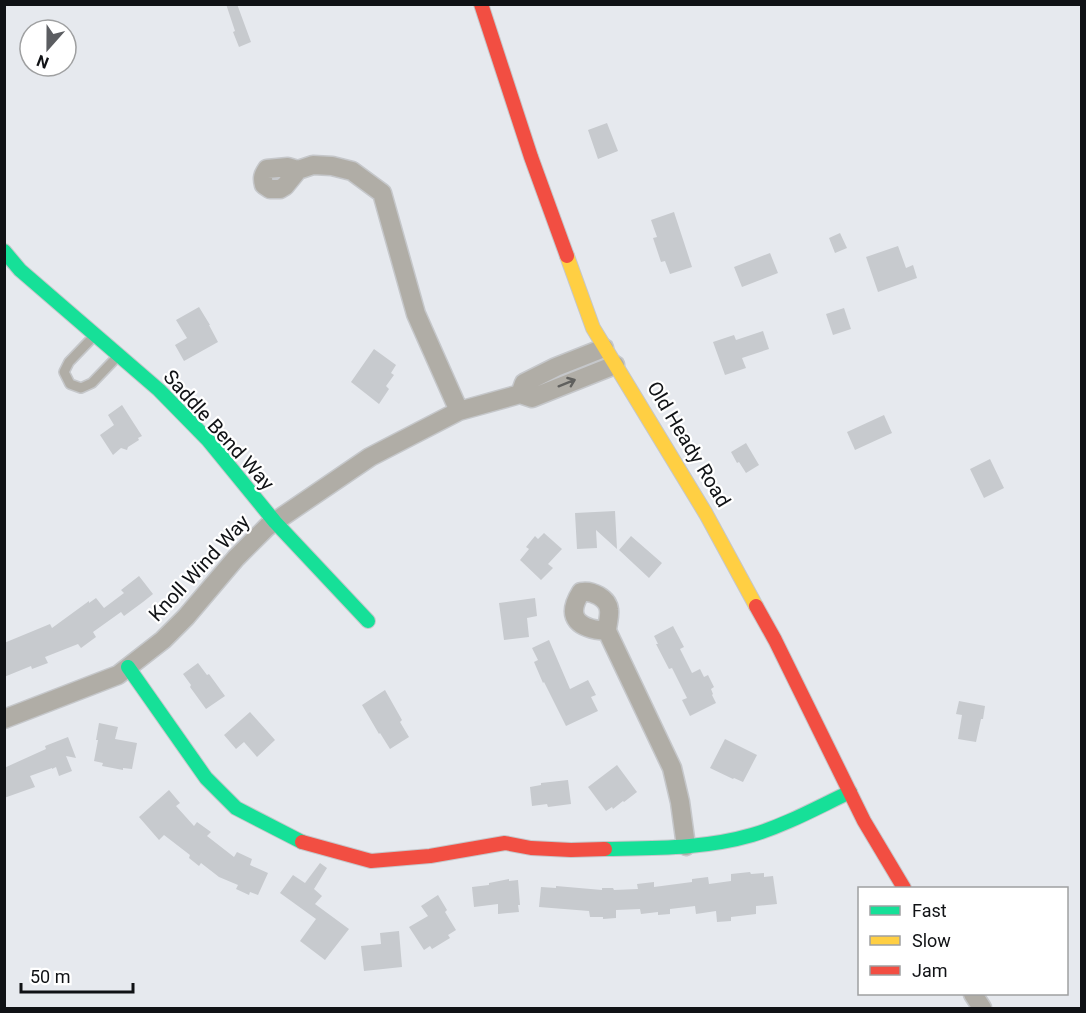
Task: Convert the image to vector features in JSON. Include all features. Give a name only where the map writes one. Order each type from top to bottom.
[{"type":"street","name":"Old Heady Road","points":[[481,4],[531,157],[593,328],[706,514],[775,640],[877,845],[903,887]]},
{"type":"street","points":[[298,170],[313,165],[332,166],[352,171],[382,193],[416,314],[459,411]]},
{"type":"street","name":"Saddle Bend Way","points":[[4,252],[20,270],[159,390],[208,440],[275,522],[368,621]]},
{"type":"street","name":"Knoll Wind Way","points":[[520,394],[524,383],[556,367],[604,348]]},
{"type":"street","name":"Knoll Wind Way","points":[[4,719],[118,675],[163,640],[186,617],[236,558],[267,527],[370,457],[459,411],[520,394],[532,398],[615,365]]},
{"type":"street","points":[[607,631],[672,768],[680,802],[686,846]]},
{"type":"street","points":[[128,667],[199,769],[236,808],[297,840],[371,861],[430,856],[505,843],[531,848],[571,850],[666,848],[711,844],[752,835],[784,823],[850,792]]},
{"type":"street","points":[[974,995],[982,1008]]},
{"type":"lane","points":[[95,335],[69,362],[64,372],[70,384],[81,388],[92,383],[118,355]]},
{"type":"building","points":[[226,4],[237,4],[251,42],[239,47]]},
{"type":"building","points":[[607,123],[618,151],[598,159],[588,130]]},
{"type":"building","points":[[674,212],[692,267],[670,274],[665,261],[661,262],[653,238],[657,237],[651,220]]},
{"type":"building","points":[[840,233],[847,248],[835,253],[829,238]]},
{"type":"building","points":[[898,246],[906,268],[913,265],[917,278],[878,292],[866,257]]},
{"type":"building","points":[[770,253],[778,273],[742,287],[734,267]]},
{"type":"building","points":[[199,307],[218,342],[184,361],[175,345],[187,338],[176,320]]},
{"type":"building","points":[[844,308],[851,329],[833,335],[826,314]]},
{"type":"building","points":[[763,331],[769,349],[742,358],[746,368],[725,375],[713,342],[734,335],[736,340]]},
{"type":"building","points":[[374,349],[396,365],[391,373],[394,375],[386,386],[389,389],[379,404],[351,382]]},
{"type":"building","points":[[122,405],[142,436],[127,450],[121,448],[113,455],[100,435],[114,425],[108,415]]},
{"type":"building","points":[[884,415],[892,433],[855,450],[847,432]]},
{"type":"building","points":[[746,443],[759,465],[746,473],[731,452]]},
{"type":"building","points":[[990,459],[1004,488],[984,498],[970,469]]},
{"type":"building","points":[[615,511],[617,549],[596,530],[597,548],[577,549],[575,513]]},
{"type":"building","points":[[544,533],[562,549],[548,564],[553,568],[541,580],[520,560],[529,549],[526,547],[535,536],[538,539]]},
{"type":"building","points":[[631,536],[662,563],[649,578],[619,550]]},
{"type":"building","points":[[139,576],[153,594],[143,602],[124,616],[121,612],[93,632],[96,637],[81,648],[78,644],[45,657],[48,663],[32,669],[31,666],[4,677],[4,643],[50,624],[52,628],[96,598],[104,608],[124,593],[121,590]]},
{"type":"building","points":[[535,598],[537,616],[527,618],[529,637],[504,640],[499,603]]},
{"type":"building","points":[[673,626],[684,647],[680,649],[692,673],[700,669],[704,677],[708,675],[714,687],[711,689],[716,703],[690,716],[682,700],[687,698],[672,668],[669,669],[654,636]]},
{"type":"building","points":[[549,640],[570,689],[588,680],[596,695],[591,697],[598,711],[566,726],[534,662],[538,660],[532,648]]},
{"type":"building","points":[[198,663],[225,696],[206,709],[183,674]]},
{"type":"building","points":[[385,690],[409,737],[390,749],[362,705]]},
{"type":"building","points":[[959,701],[985,706],[976,742],[958,739],[962,715],[956,714]]},
{"type":"building","points":[[250,712],[275,740],[257,757],[244,742],[236,749],[224,735]]},
{"type":"building","points":[[99,723],[118,727],[115,739],[137,743],[132,769],[123,768],[123,770],[102,766],[103,763],[94,761]]},
{"type":"building","points":[[68,737],[76,758],[66,756],[72,771],[59,776],[56,767],[30,776],[35,787],[4,798],[4,768],[46,749],[45,746]]},
{"type":"building","points":[[725,739],[757,755],[743,782],[710,768]]},
{"type":"building","points":[[617,765],[637,792],[613,809],[612,807],[606,811],[588,787]]},
{"type":"building","points":[[568,780],[571,804],[548,807],[547,804],[532,806],[530,787],[541,785],[541,783]]},
{"type":"building","points":[[169,790],[180,803],[176,806],[194,826],[197,822],[211,832],[207,836],[234,857],[237,852],[252,859],[250,865],[268,873],[258,895],[250,892],[249,895],[236,889],[238,885],[219,877],[201,863],[199,866],[189,858],[190,855],[164,835],[159,840],[139,817]]},
{"type":"building","points":[[320,863],[327,868],[314,889],[322,896],[315,904],[349,929],[325,960],[300,941],[316,919],[280,893],[293,875],[305,883]]},
{"type":"building","points":[[750,872],[751,874],[764,873],[764,877],[773,876],[777,904],[756,906],[756,914],[731,917],[731,921],[717,922],[716,911],[696,914],[695,906],[670,909],[670,914],[658,915],[658,912],[641,914],[640,909],[616,910],[616,918],[603,919],[603,917],[590,917],[589,911],[539,907],[541,887],[638,889],[637,884],[654,882],[654,887],[692,882],[692,879],[708,877],[709,884],[731,881],[731,874]]},
{"type":"building","points":[[509,879],[509,881],[518,880],[519,912],[498,914],[498,904],[474,907],[472,887]]},
{"type":"building","points":[[438,895],[456,930],[448,935],[450,938],[432,949],[430,946],[424,950],[409,927],[428,916],[421,906]]},
{"type":"building","points":[[399,931],[402,967],[364,971],[361,946],[381,944],[380,933]]},
{"type":"traffic: fast","points":[[4,251],[20,270],[159,390],[208,440],[275,522],[368,621]]},
{"type":"traffic: fast","points":[[128,667],[206,778],[236,808],[302,842]]},
{"type":"traffic: fast","points":[[605,849],[679,847],[734,840],[777,826],[850,792]]},
{"type":"traffic: slow","points":[[567,256],[593,328],[706,514],[756,606]]},
{"type":"traffic: jam","points":[[481,4],[531,157],[567,256]]},
{"type":"traffic: jam","points":[[756,606],[864,821],[903,887]]},
{"type":"traffic: jam","points":[[302,842],[371,861],[430,856],[505,843],[531,848],[605,849]]}]
